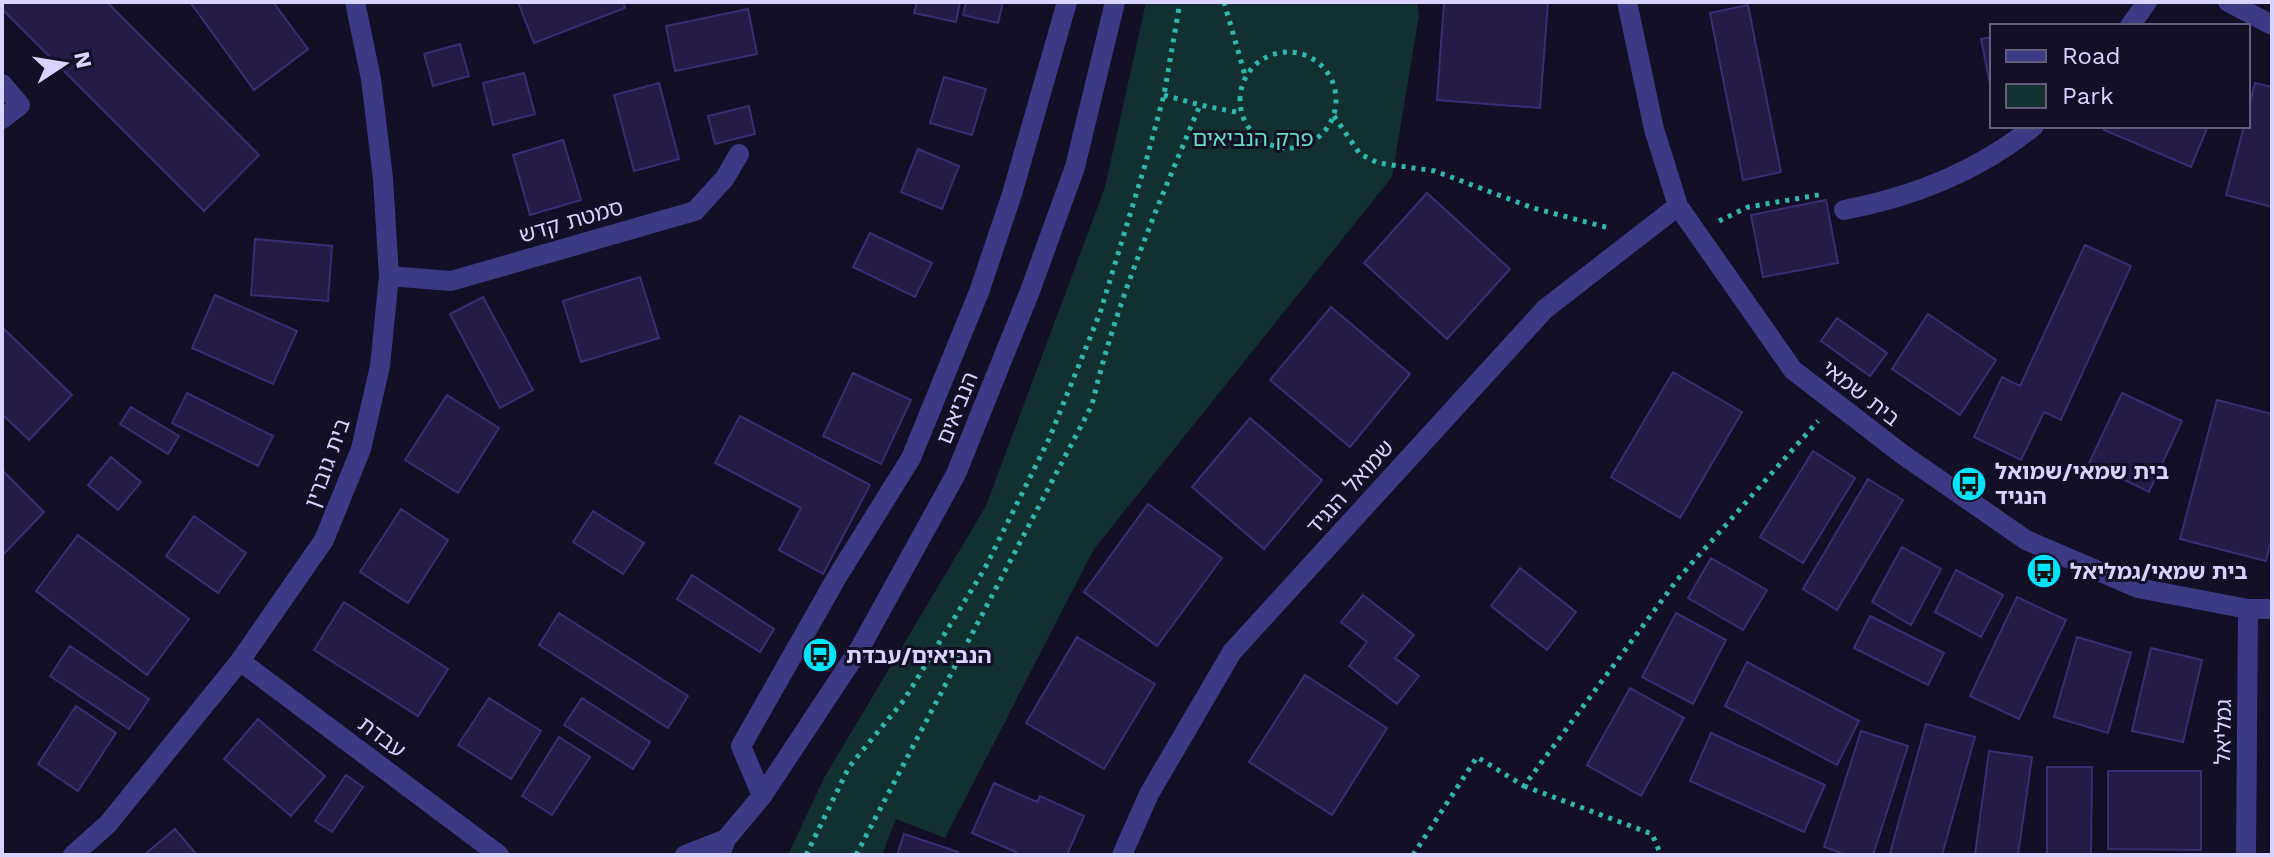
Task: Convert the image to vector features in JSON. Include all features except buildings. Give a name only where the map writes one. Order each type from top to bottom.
[{"type":"street","name":"בית גוברין","points":[[73,855],[108,824],[240,661],[324,540],[361,449],[380,366],[389,276],[383,178],[371,79],[355,2]]},
{"type":"street","name":"הנביאים","points":[[762,796],[741,746],[837,577],[911,458],[979,292],[1012,194],[1067,2]]},
{"type":"street","name":"הנביאים","points":[[685,855],[723,847],[762,796],[860,648],[956,474],[1030,291],[1075,167],[1115,2]]},
{"type":"street","name":"בית שמאי","points":[[1627,2],[1654,129],[1678,206],[1793,370],[1902,454],[2026,540],[2138,588],[2248,609],[2272,609]]},
{"type":"street","points":[[2131,24],[2147,2]]},
{"type":"street","points":[[2228,2],[2272,25]]},
{"type":"street","points":[[2,84],[20,105],[2,119]]},
{"type":"street","points":[[1844,210],[1881,203],[1928,188],[1982,162],[2031,128]]},
{"type":"street","name":"סמטת קדש","points":[[389,276],[451,281],[695,211],[725,178],[739,154]]},
{"type":"street","name":"שמואל הנגיד","points":[[1122,855],[1149,794],[1232,652],[1545,309],[1678,206]]},
{"type":"street","name":"גמליאל","points":[[2246,855],[2248,609]]},
{"type":"street","name":"עבדת","points":[[240,661],[503,854]]},
{"type":"path","points":[[806,855],[849,767],[904,700],[985,568],[1049,439],[1100,313],[1164,95],[1180,2]]},
{"type":"path","points":[[1224,2],[1245,76]]},
{"type":"path","points":[[1279,52],[1298,52],[1316,61],[1330,76],[1336,96],[1334,116],[1323,134],[1306,146],[1286,149],[1266,144],[1250,131],[1241,113],[1240,91],[1245,76],[1258,61],[1279,52]]},
{"type":"path","points":[[1164,95],[1241,113]]},
{"type":"path","points":[[856,855],[1092,405],[1111,331],[1200,105]]},
{"type":"path","points":[[1334,116],[1360,154],[1378,163],[1435,171],[1533,208],[1640,235]]},
{"type":"path","points":[[1696,233],[1748,207],[1840,191],[1844,210]]},
{"type":"path","points":[[1524,786],[1677,580],[1834,403]]},
{"type":"path","points":[[1413,855],[1477,757],[1524,786],[1652,834],[1661,855]]},
{"type":"green space","name":"פרק הנביאים","points":[[1146,2],[1417,2],[1419,16],[1392,177],[1094,549],[945,838],[896,819],[882,855],[788,855],[824,778],[986,506],[1105,187]]},
{"type":"place","name":"בית שמאי/שמואל הנגיד","points":[[1969,484]]},
{"type":"place","name":"בית שמאי/גמליאל","points":[[2044,571]]},
{"type":"place","name":"הנביאים/עבדת","points":[[820,655]]}]
